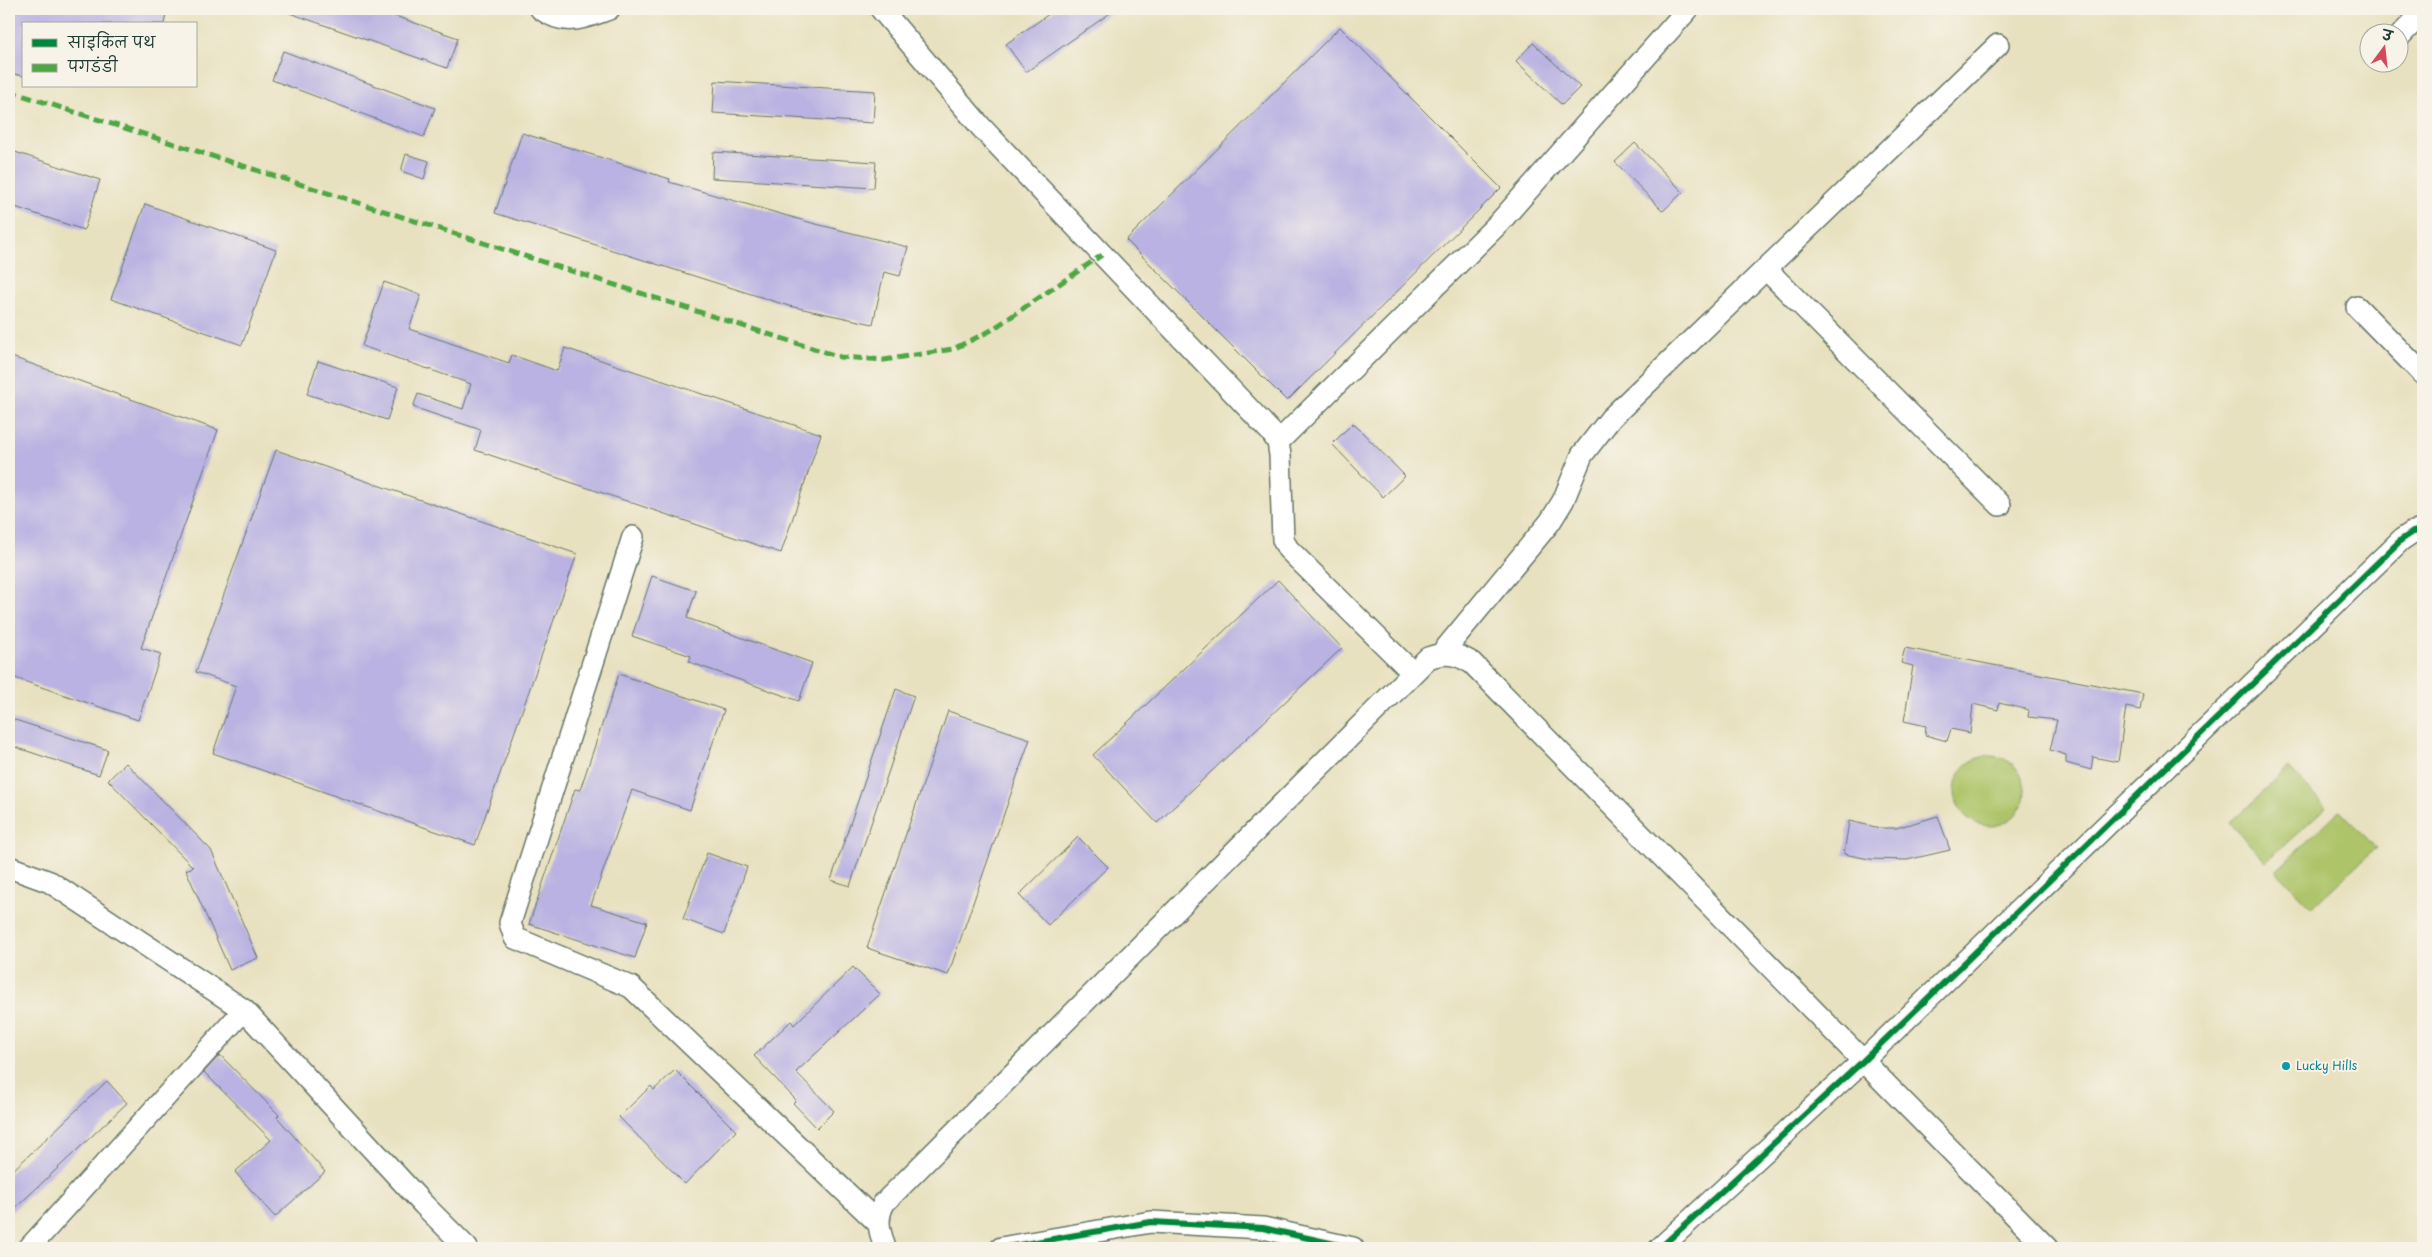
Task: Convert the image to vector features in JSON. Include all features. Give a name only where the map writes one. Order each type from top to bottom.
[{"type":"street","points":[[541,9],[559,19],[578,20],[609,9]]},
{"type":"street","points":[[881,9],[981,127],[1272,432],[1278,442],[1282,540],[1413,673]]},
{"type":"street","points":[[1278,442],[1499,223],[1688,9]]},
{"type":"street","points":[[2410,26],[2423,12]]},
{"type":"street","points":[[1442,653],[1558,511],[1582,456],[1611,418],[1767,270],[1998,45]]},
{"type":"street","points":[[1767,270],[2000,505]]},
{"type":"street","points":[[2357,307],[2423,374]]},
{"type":"street","points":[[1660,1248],[1862,1062],[2401,540],[2413,532],[2423,530]]},
{"type":"street","points":[[633,537],[510,923],[514,938],[631,987],[878,1223]]},
{"type":"street","points":[[885,1248],[878,1223],[879,1212],[884,1204],[1428,658],[1442,653],[1458,655],[1472,663],[1862,1062],[2047,1248]]},
{"type":"street","points":[[9,867],[50,882],[244,1010],[423,1204],[467,1248]]},
{"type":"street","points":[[29,1248],[244,1010]]},
{"type":"street","points":[[1001,1248],[1150,1222],[1263,1228],[1353,1248]]},
{"type":"green space","points":[[1990,756],[2003,759],[2015,766],[2022,778],[2025,791],[2022,804],[2015,816],[2003,823],[1990,826],[1977,823],[1965,816],[1958,804],[1955,791],[1958,778],[1965,766],[1977,759]]},
{"type":"green space","points":[[2289,768],[2326,807],[2266,862],[2230,823]]},
{"type":"green space","points":[[2340,810],[2376,848],[2311,908],[2276,871]]},
{"type":"building","points":[[9,9],[167,9],[164,22],[22,22],[22,76],[9,73]]},
{"type":"building","points":[[284,9],[375,9],[458,38],[447,68],[284,11]]},
{"type":"building","points":[[1056,9],[1116,9],[1026,72],[1006,44]]},
{"type":"building","points":[[1340,27],[1501,188],[1287,401],[1126,240]]},
{"type":"building","points":[[1533,43],[1580,87],[1562,105],[1516,61]]},
{"type":"building","points":[[283,51],[435,108],[424,137],[272,80]]},
{"type":"building","points":[[715,81],[875,91],[873,123],[713,113]]},
{"type":"building","points":[[522,133],[670,179],[669,182],[812,223],[908,247],[900,276],[884,272],[873,324],[789,306],[495,213]]},
{"type":"building","points":[[1635,143],[1683,192],[1663,211],[1615,162]]},
{"type":"building","points":[[9,150],[100,180],[84,230],[9,205]]},
{"type":"building","points":[[713,152],[876,162],[874,188],[712,178]]},
{"type":"building","points":[[406,154],[429,161],[424,179],[401,171]]},
{"type":"building","points":[[145,204],[276,250],[242,345],[111,299]]},
{"type":"building","points":[[384,282],[421,295],[409,329],[509,363],[512,355],[557,371],[565,348],[821,434],[781,553],[475,450],[481,430],[413,407],[418,394],[463,409],[471,384],[362,346]]},
{"type":"building","points":[[9,356],[218,430],[141,648],[161,654],[138,720],[9,676]]},
{"type":"building","points":[[318,361],[398,387],[387,420],[307,394]]},
{"type":"building","points":[[1353,423],[1405,476],[1383,497],[1332,444]]},
{"type":"building","points":[[276,450],[577,554],[475,845],[213,753],[236,686],[196,672]]},
{"type":"building","points":[[652,576],[696,591],[687,618],[812,663],[799,701],[689,662],[691,656],[632,636]]},
{"type":"building","points":[[1278,580],[1342,648],[1157,823],[1093,755]]},
{"type":"building","points":[[1905,648],[2143,694],[2140,710],[2126,707],[2118,762],[2093,757],[2091,770],[2066,763],[2066,755],[2050,750],[2057,720],[2028,717],[2029,710],[1999,703],[1998,710],[1973,704],[1970,733],[1951,729],[1947,741],[1925,735],[1926,726],[1904,721],[1913,666],[1901,663]]},
{"type":"building","points":[[619,674],[724,710],[690,810],[632,790],[591,905],[647,922],[635,958],[529,924],[575,789],[580,790]]},
{"type":"building","points":[[896,689],[914,696],[850,886],[831,880]]},
{"type":"building","points":[[948,711],[1030,739],[948,975],[867,948]]},
{"type":"building","points":[[9,718],[108,750],[99,775],[9,745]]},
{"type":"building","points":[[126,763],[211,850],[258,958],[230,970],[186,870],[193,867],[108,780]]},
{"type":"building","points":[[1938,816],[1950,850],[1907,860],[1869,859],[1844,854],[1849,821],[1880,828],[1896,828]]},
{"type":"building","points":[[1078,837],[1108,867],[1048,925],[1019,895]]},
{"type":"building","points":[[707,853],[747,867],[724,934],[683,919]]},
{"type":"building","points":[[853,967],[880,994],[796,1072],[834,1111],[817,1128],[793,1103],[796,1100],[754,1056],[791,1021],[794,1025]]},
{"type":"building","points":[[220,1055],[279,1115],[277,1117],[325,1172],[275,1217],[235,1172],[271,1140],[204,1072]]},
{"type":"building","points":[[675,1070],[736,1131],[685,1184],[619,1117],[651,1086],[654,1090]]},
{"type":"building","points":[[107,1081],[127,1103],[9,1214],[9,1174]]},
{"type":"marked path","points":[[9,91],[840,357],[884,360],[953,349],[990,331],[1102,255]]},
{"type":"cycle path","points":[[1660,1248],[1862,1062],[2401,540],[2413,532],[2423,530]]},
{"type":"cycle path","points":[[1001,1248],[1151,1222],[1263,1228],[1353,1248]]},
{"type":"place","name":"Lucky Hills","points":[[2286,1066]]}]
